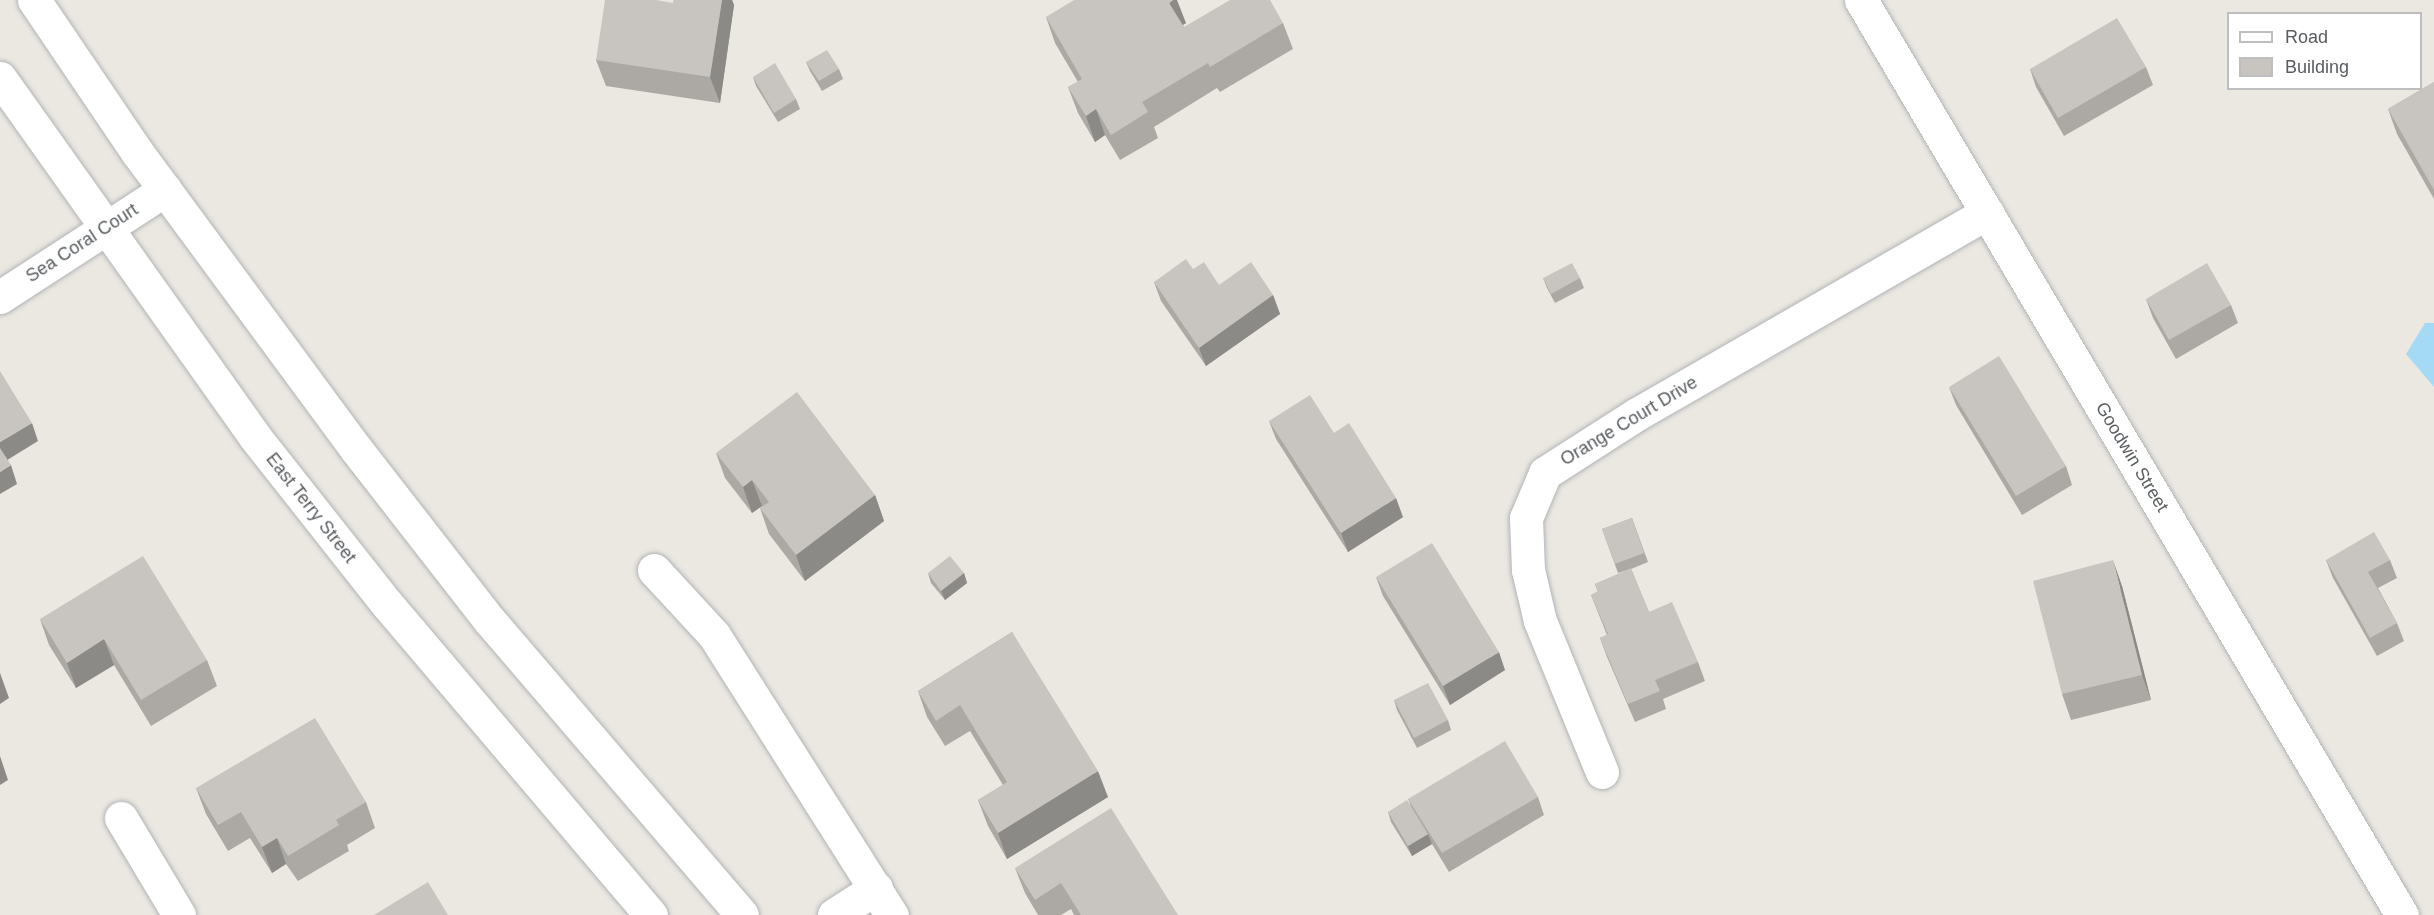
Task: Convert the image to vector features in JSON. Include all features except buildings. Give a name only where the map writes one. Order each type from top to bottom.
[{"type":"street","points":[[34,0],[165,190],[356,449],[490,621],[742,915]]},
{"type":"street","name":"Goodwin Street","points":[[1861,0],[2402,915]]},
{"type":"street","name":"East Terry Street","points":[[0,78],[255,436],[387,604],[651,915]]},
{"type":"street","name":"Sea Coral Court","points":[[0,297],[165,190]]},
{"type":"street","name":"Orange Court Drive","points":[[1602,772],[1540,621],[1528,570],[1526,518],[1545,472],[1637,414],[1987,213]]},
{"type":"street","points":[[654,570],[714,636],[884,902],[834,915]]},
{"type":"street","points":[[122,818],[179,915]]},
{"type":"water","points":[[2425,323],[2434,323],[2434,387],[2406,354]]}]
